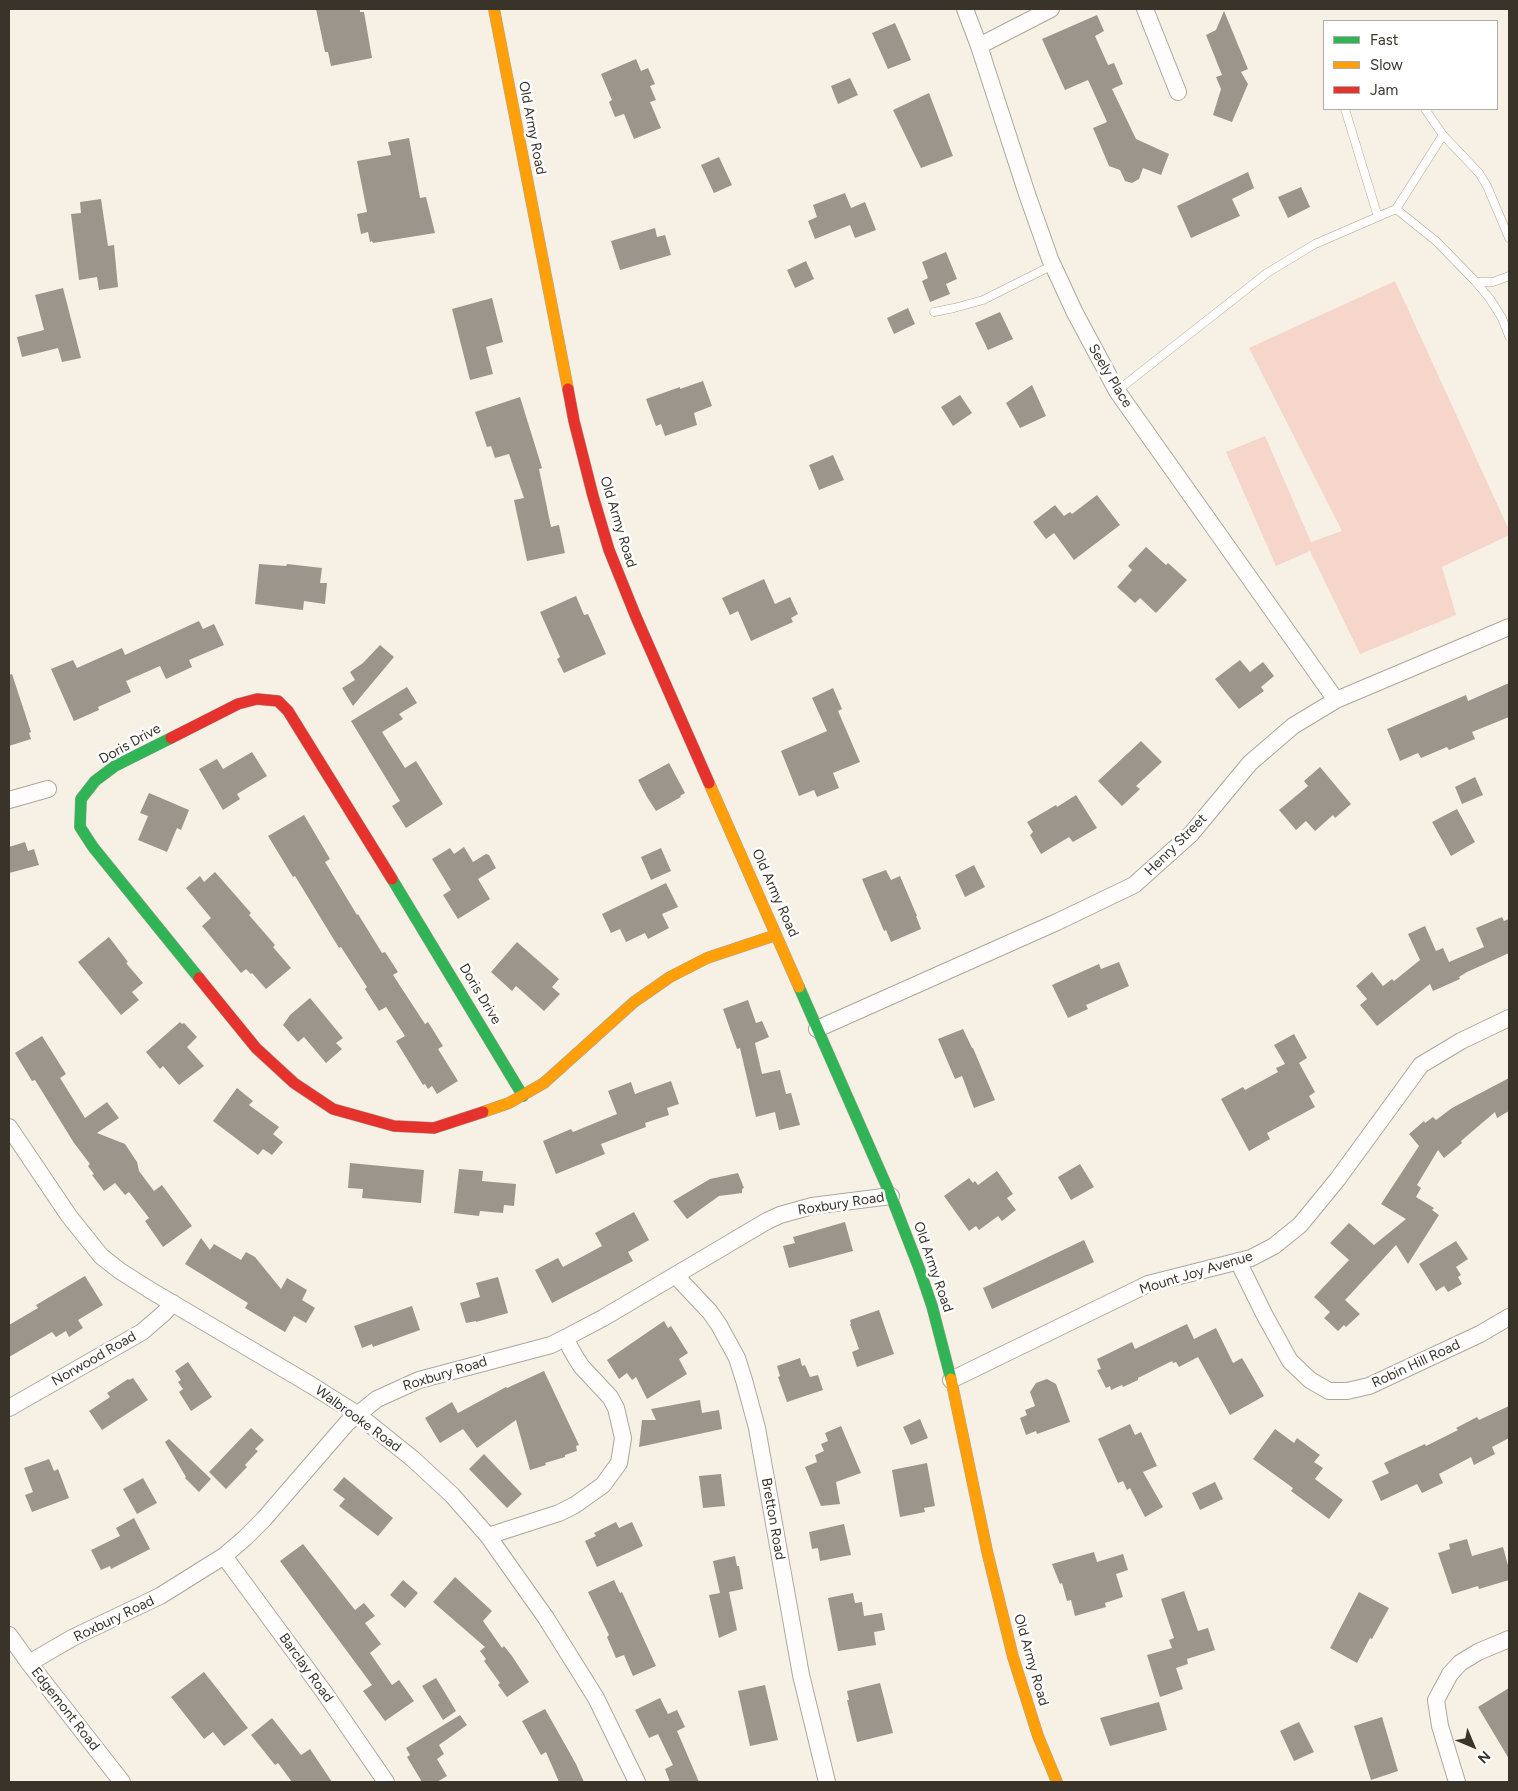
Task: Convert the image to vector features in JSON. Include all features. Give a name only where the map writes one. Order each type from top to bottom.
[{"type":"street","name":"Old Army Road","points":[[494,9],[574,421],[608,550],[891,1196],[919,1268],[951,1380],[987,1551],[1013,1657],[1035,1727],[1057,1782]]},
{"type":"street","name":"Seely Place","points":[[965,9],[979,46],[1025,188],[1053,265],[1075,314],[1117,391],[1336,700]]},
{"type":"street","points":[[979,46],[1051,9]]},
{"type":"street","points":[[1145,9],[1178,92]]},
{"type":"street","name":"Henry Street","points":[[817,1028],[1057,922],[1134,885],[1191,834],[1250,763],[1293,726],[1336,700],[1509,627]]},
{"type":"street","name":"Doris Drive","points":[[523,1096],[356,818],[288,711],[278,701],[257,699],[238,704],[115,766],[95,781],[81,800],[80,827],[92,847],[256,1048],[294,1082],[333,1109],[394,1126],[434,1128],[509,1103],[523,1096],[544,1084],[634,1002],[670,977],[707,958],[776,935]]},
{"type":"street","points":[[9,800],[48,789]]},
{"type":"street","name":"Mount Joy Avenue","points":[[951,1380],[1148,1284],[1251,1258],[1274,1246],[1300,1225],[1337,1180],[1420,1065],[1509,1018]]},
{"type":"street","name":"Walbrooke Road","points":[[9,1127],[68,1216],[101,1256],[120,1271],[357,1414],[435,1478],[468,1512],[488,1536],[546,1618],[591,1690],[637,1782]]},
{"type":"street","name":"Roxbury Road","points":[[29,1663],[83,1633],[160,1596],[224,1556],[264,1518],[335,1435],[357,1414],[377,1399],[419,1380],[550,1344],[565,1338],[676,1276],[766,1220],[812,1206],[891,1196]]},
{"type":"street","name":"Robin Hill Road","points":[[1238,1261],[1290,1361],[1310,1380],[1329,1391],[1347,1391],[1369,1386],[1480,1334],[1509,1317]]},
{"type":"street","name":"Bretton Road","points":[[676,1276],[710,1312],[719,1325],[736,1358],[744,1380],[757,1428],[801,1675],[827,1782]]},
{"type":"street","name":"Norwood Road","points":[[9,1408],[142,1332],[173,1303]]},
{"type":"street","points":[[488,1536],[559,1513],[575,1505],[603,1484],[618,1463],[623,1438],[616,1408],[610,1397],[581,1366],[565,1338]]},
{"type":"street","name":"Barclay Road","points":[[224,1556],[324,1692],[386,1782]]},
{"type":"street","name":"Edgemont Road","points":[[9,1635],[122,1782]]},
{"type":"street","points":[[1457,1782],[1440,1726],[1436,1700],[1450,1674],[1460,1663],[1478,1652],[1509,1639]]},
{"type":"lane","points":[[1346,110],[1378,217]]},
{"type":"lane","points":[[1426,110],[1443,135],[1479,173],[1487,186],[1509,238]]},
{"type":"lane","points":[[1117,391],[1268,273],[1315,244],[1396,209],[1443,135]]},
{"type":"lane","points":[[1396,209],[1436,241],[1476,282],[1502,318],[1509,336]]},
{"type":"lane","points":[[934,312],[983,300],[1015,286],[1053,265]]},
{"type":"lane","points":[[1476,282],[1493,282],[1509,276]]},
{"type":"shaded area","points":[[1395,281],[1509,530],[1509,535],[1442,567],[1456,615],[1360,654],[1310,551],[1276,566],[1226,452],[1265,436],[1311,542],[1342,531],[1249,348]]},
{"type":"building","points":[[316,9],[360,9],[360,12],[364,12],[372,58],[331,66],[328,52],[325,52]]},
{"type":"building","points":[[1224,11],[1248,69],[1241,72],[1248,84],[1232,122],[1213,115],[1221,89],[1216,77],[1222,75],[1206,35],[1216,30]]},
{"type":"building","points":[[1097,15],[1104,31],[1095,36],[1108,65],[1114,63],[1123,84],[1112,89],[1136,139],[1169,154],[1161,175],[1143,168],[1139,179],[1132,183],[1125,181],[1120,170],[1109,166],[1093,128],[1107,122],[1088,80],[1065,90],[1042,39]]},
{"type":"building","points":[[895,23],[911,60],[888,69],[872,33]]},
{"type":"building","points":[[636,59],[641,71],[648,68],[655,84],[650,86],[656,100],[650,102],[661,128],[634,139],[624,114],[615,117],[609,102],[612,100],[601,74]]},
{"type":"building","points":[[850,78],[858,95],[838,104],[831,86]]},
{"type":"building","points":[[929,93],[953,156],[921,168],[893,110]]},
{"type":"building","points":[[409,138],[420,198],[426,197],[435,233],[370,242],[368,232],[361,234],[357,214],[367,212],[357,161],[391,155],[388,142]]},
{"type":"building","points":[[719,157],[732,185],[714,193],[701,165]]},
{"type":"building","points":[[1248,172],[1254,188],[1232,199],[1240,216],[1191,238],[1177,206]]},
{"type":"building","points":[[1301,187],[1310,207],[1288,218],[1278,197]]},
{"type":"building","points":[[845,193],[851,208],[865,202],[876,230],[855,238],[850,225],[815,239],[808,221],[817,217],[813,205]]},
{"type":"building","points":[[101,199],[108,246],[114,245],[118,287],[99,290],[97,277],[79,280],[71,214],[81,213],[80,202]]},
{"type":"building","points":[[655,228],[657,237],[665,235],[671,255],[620,270],[611,241]]},
{"type":"building","points":[[946,252],[957,279],[946,284],[950,294],[930,302],[922,281],[928,278],[922,262]]},
{"type":"building","points":[[806,261],[814,279],[795,288],[787,270]]},
{"type":"building","points":[[63,288],[81,358],[62,362],[58,348],[22,357],[17,337],[44,330],[35,295]]},
{"type":"building","points":[[492,298],[503,342],[486,347],[493,374],[470,380],[452,309]]},
{"type":"building","points":[[908,308],[915,324],[894,334],[887,318]]},
{"type":"building","points":[[1000,312],[1013,339],[988,350],[975,323]]},
{"type":"building","points":[[703,381],[712,406],[694,413],[697,425],[665,436],[661,424],[656,426],[646,399]]},
{"type":"building","points":[[1032,385],[1046,416],[1020,428],[1006,403]]},
{"type":"building","points":[[960,395],[972,413],[953,426],[941,407]]},
{"type":"building","points":[[520,397],[542,468],[539,469],[551,527],[559,525],[565,553],[527,561],[514,500],[524,498],[509,454],[495,458],[491,446],[487,447],[475,412]]},
{"type":"building","points":[[833,455],[844,480],[819,490],[809,465]]},
{"type":"building","points":[[1097,495],[1120,525],[1074,560],[1054,533],[1046,539],[1033,522],[1055,505],[1064,516],[1070,512],[1072,514]]},
{"type":"building","points":[[1146,547],[1187,580],[1156,613],[1140,598],[1135,603],[1117,587],[1132,570],[1128,566]]},
{"type":"building","points":[[259,564],[286,566],[287,564],[322,568],[320,583],[327,583],[325,604],[304,601],[303,610],[255,604]]},
{"type":"building","points":[[764,579],[775,604],[790,597],[798,614],[791,618],[793,622],[751,641],[738,611],[730,615],[722,598]]},
{"type":"building","points":[[576,596],[584,615],[588,614],[606,654],[564,673],[557,659],[560,657],[540,612]]},
{"type":"building","points":[[199,621],[203,629],[214,624],[224,645],[189,660],[192,667],[166,679],[160,666],[126,681],[131,692],[98,707],[99,710],[74,721],[51,669],[73,660],[77,668],[122,648],[125,655]]},
{"type":"building","points":[[380,645],[394,657],[353,706],[342,688],[355,680],[350,672],[363,663]]},
{"type":"building","points":[[1240,660],[1250,672],[1263,662],[1274,676],[1261,687],[1264,691],[1239,709],[1215,679]]},
{"type":"building","points":[[12,674],[31,732],[29,733],[31,739],[9,746],[9,675]]},
{"type":"building","points":[[1509,683],[1509,717],[1472,732],[1475,739],[1449,750],[1447,747],[1421,758],[1418,753],[1400,761],[1387,729],[1466,695],[1468,701]]},
{"type":"building","points":[[407,687],[417,703],[399,714],[403,719],[382,732],[405,768],[416,761],[443,804],[406,828],[392,806],[400,801],[351,721]]},
{"type":"building","points":[[833,688],[842,709],[838,711],[860,762],[833,773],[839,788],[817,797],[814,790],[799,796],[781,751],[827,731],[812,698]]},
{"type":"building","points":[[1141,741],[1162,762],[1136,786],[1140,789],[1122,806],[1098,781]]},
{"type":"building","points":[[252,752],[267,776],[237,794],[240,799],[223,810],[199,769],[217,759],[223,769]]},
{"type":"building","points":[[669,763],[685,793],[656,811],[638,780]]},
{"type":"building","points":[[1320,767],[1351,804],[1335,818],[1333,815],[1315,831],[1306,821],[1296,830],[1279,810],[1308,786],[1304,781]]},
{"type":"building","points":[[1475,777],[1483,795],[1462,804],[1455,787]]},
{"type":"building","points":[[149,793],[189,810],[181,830],[177,828],[167,852],[138,840],[148,816],[140,813]]},
{"type":"building","points":[[1076,795],[1097,828],[1073,842],[1069,837],[1041,854],[1030,835],[1033,832],[1027,822]]},
{"type":"building","points":[[1457,809],[1475,842],[1451,856],[1432,822]]},
{"type":"building","points":[[304,815],[330,859],[325,862],[382,953],[385,952],[398,972],[393,975],[425,1024],[428,1022],[443,1046],[438,1049],[458,1081],[437,1094],[432,1086],[428,1089],[425,1084],[423,1085],[396,1041],[405,1036],[386,1007],[379,1011],[365,989],[367,987],[341,947],[339,948],[268,836]]},
{"type":"building","points":[[25,842],[28,851],[34,849],[39,865],[9,873],[9,847]]},
{"type":"building","points":[[464,847],[473,862],[486,854],[489,855],[496,868],[478,879],[490,899],[458,919],[443,895],[451,890],[432,859],[450,848],[454,854]]},
{"type":"building","points":[[661,848],[671,871],[651,880],[641,857]]},
{"type":"building","points":[[974,865],[985,887],[965,897],[955,875]]},
{"type":"building","points":[[886,870],[891,880],[900,876],[921,929],[891,942],[886,930],[884,931],[862,879]]},
{"type":"building","points":[[215,872],[251,913],[249,915],[275,945],[273,947],[291,968],[266,989],[246,969],[241,973],[202,926],[211,918],[186,888],[200,876],[204,882]]},
{"type":"building","points":[[666,883],[678,907],[662,914],[669,928],[648,939],[645,933],[626,942],[620,929],[611,933],[602,914]]},
{"type":"building","points":[[1502,917],[1504,921],[1509,919],[1509,953],[1467,972],[1459,977],[1460,979],[1433,991],[1430,984],[1377,1026],[1360,1005],[1367,999],[1356,986],[1372,972],[1383,986],[1392,979],[1394,981],[1420,960],[1408,934],[1425,926],[1436,951],[1443,948],[1449,962],[1484,947],[1476,928]]},
{"type":"building","points":[[109,937],[128,962],[126,963],[143,983],[132,992],[139,1000],[121,1015],[78,962]]},
{"type":"building","points":[[517,942],[559,979],[552,987],[560,994],[544,1011],[516,986],[512,991],[491,972]]},
{"type":"building","points":[[1119,962],[1129,986],[1086,1005],[1088,1009],[1068,1018],[1052,985],[1099,964],[1101,969]]},
{"type":"building","points":[[310,998],[343,1038],[336,1043],[342,1049],[326,1063],[304,1037],[298,1042],[283,1025],[290,1015]]},
{"type":"building","points":[[748,1000],[756,1023],[762,1021],[769,1037],[755,1043],[762,1074],[780,1070],[786,1094],[791,1093],[800,1125],[779,1130],[775,1112],[756,1117],[740,1048],[737,1049],[723,1009]]},
{"type":"building","points":[[180,1022],[184,1023],[197,1037],[187,1047],[204,1066],[179,1085],[163,1066],[160,1069],[146,1052]]},
{"type":"building","points":[[963,1029],[995,1100],[974,1108],[962,1076],[955,1079],[938,1039]]},
{"type":"building","points":[[1294,1034],[1307,1058],[1299,1063],[1315,1092],[1309,1096],[1315,1107],[1267,1133],[1270,1139],[1249,1151],[1221,1099],[1243,1087],[1245,1090],[1278,1072],[1276,1068],[1285,1064],[1274,1045]]},
{"type":"building","points":[[42,1036],[66,1074],[60,1078],[85,1118],[107,1102],[119,1118],[97,1133],[125,1144],[137,1162],[139,1171],[154,1191],[162,1185],[192,1226],[163,1247],[145,1221],[149,1218],[129,1192],[125,1195],[115,1183],[104,1191],[92,1175],[94,1174],[88,1166],[90,1164],[74,1143],[35,1080],[32,1081],[15,1053]]},
{"type":"building","points":[[1509,1078],[1509,1111],[1497,1118],[1495,1112],[1444,1158],[1438,1150],[1417,1185],[1421,1188],[1416,1197],[1434,1208],[1432,1210],[1439,1215],[1408,1264],[1396,1245],[1345,1300],[1360,1314],[1346,1327],[1344,1325],[1338,1331],[1324,1318],[1330,1312],[1314,1297],[1349,1260],[1330,1243],[1349,1223],[1374,1245],[1406,1219],[1381,1204],[1419,1146],[1409,1134],[1424,1121],[1425,1123],[1433,1117],[1436,1120],[1452,1108]]},
{"type":"building","points":[[671,1081],[679,1104],[667,1108],[669,1115],[645,1123],[646,1127],[601,1144],[605,1154],[556,1174],[543,1141],[571,1129],[573,1132],[617,1114],[608,1091],[631,1082],[635,1094]]},
{"type":"building","points":[[237,1088],[253,1101],[249,1105],[279,1127],[273,1134],[283,1142],[272,1155],[263,1149],[258,1155],[213,1121]]},
{"type":"building","points":[[350,1163],[424,1170],[421,1203],[362,1198],[363,1189],[348,1188]]},
{"type":"building","points":[[1080,1164],[1094,1187],[1071,1200],[1058,1177]]},
{"type":"building","points":[[459,1169],[483,1171],[482,1181],[516,1184],[514,1206],[504,1205],[503,1213],[480,1211],[479,1216],[454,1213]]},
{"type":"building","points":[[997,1171],[1013,1194],[1007,1198],[1016,1210],[1002,1221],[998,1216],[979,1230],[976,1226],[969,1231],[944,1196],[969,1178],[978,1185]]},
{"type":"building","points":[[738,1173],[744,1188],[742,1193],[719,1196],[687,1219],[673,1201],[710,1179]]},
{"type":"building","points":[[634,1212],[649,1240],[628,1252],[633,1261],[552,1303],[535,1270],[558,1258],[563,1267],[602,1246],[595,1233]]},
{"type":"building","points":[[845,1222],[853,1251],[789,1268],[783,1246],[795,1243],[793,1237]]},
{"type":"building","points":[[201,1238],[210,1250],[214,1244],[241,1260],[246,1252],[255,1257],[281,1289],[287,1278],[307,1290],[302,1300],[315,1308],[306,1323],[294,1316],[285,1332],[245,1308],[248,1303],[185,1264]]},
{"type":"building","points":[[1084,1240],[1094,1262],[992,1309],[983,1288]]},
{"type":"building","points":[[1456,1241],[1468,1259],[1456,1267],[1461,1275],[1458,1277],[1462,1284],[1448,1292],[1444,1286],[1436,1291],[1419,1264]]},
{"type":"building","points":[[85,1276],[103,1305],[78,1320],[83,1328],[69,1337],[66,1331],[56,1337],[52,1332],[9,1357],[9,1325],[38,1308],[36,1305]]},
{"type":"building","points":[[498,1277],[508,1313],[466,1323],[460,1303],[480,1297],[476,1283]]},
{"type":"building","points":[[412,1306],[420,1330],[373,1347],[372,1344],[362,1348],[354,1326]]},
{"type":"building","points":[[879,1310],[894,1354],[857,1367],[852,1352],[859,1349],[850,1320]]},
{"type":"building","points":[[664,1321],[668,1328],[671,1326],[688,1353],[679,1359],[687,1374],[647,1399],[636,1377],[632,1380],[627,1373],[619,1379],[607,1360]]},
{"type":"building","points":[[1187,1324],[1194,1339],[1216,1328],[1233,1363],[1242,1358],[1264,1396],[1230,1415],[1198,1357],[1179,1367],[1176,1362],[1173,1363],[1172,1361],[1123,1387],[1122,1385],[1111,1390],[1110,1386],[1106,1388],[1097,1370],[1101,1369],[1097,1359],[1132,1342],[1135,1349]]},
{"type":"building","points":[[800,1358],[802,1366],[805,1365],[810,1377],[818,1375],[823,1390],[787,1402],[778,1377],[780,1376],[777,1366]]},
{"type":"building","points":[[188,1362],[212,1397],[191,1411],[179,1392],[183,1389],[178,1382],[181,1380],[175,1371]]},
{"type":"building","points":[[544,1371],[579,1445],[576,1446],[577,1451],[545,1463],[546,1465],[530,1470],[516,1420],[477,1448],[463,1429],[440,1443],[425,1418],[452,1402],[458,1413],[506,1387]]},
{"type":"building","points":[[133,1378],[148,1400],[102,1430],[89,1411],[110,1397],[107,1393],[128,1379]]},
{"type":"building","points":[[1047,1379],[1056,1384],[1070,1422],[1037,1434],[1036,1431],[1026,1435],[1020,1418],[1027,1415],[1025,1410],[1035,1406],[1030,1392],[1036,1383]]},
{"type":"building","points":[[700,1400],[702,1413],[719,1410],[722,1429],[639,1447],[642,1420],[656,1420],[651,1409]]},
{"type":"building","points":[[1509,1406],[1509,1438],[1492,1447],[1495,1454],[1474,1465],[1471,1457],[1439,1474],[1443,1483],[1422,1493],[1417,1484],[1381,1501],[1372,1481],[1389,1473],[1384,1463],[1425,1444],[1426,1446],[1458,1430],[1456,1428],[1477,1417],[1479,1420]]},
{"type":"building","points":[[920,1419],[928,1438],[911,1445],[903,1427]]},
{"type":"building","points":[[1130,1424],[1135,1435],[1141,1432],[1157,1466],[1143,1472],[1163,1507],[1145,1517],[1130,1488],[1127,1490],[1123,1481],[1118,1483],[1098,1439]]},
{"type":"building","points":[[841,1426],[861,1473],[836,1482],[840,1504],[821,1506],[805,1467],[817,1462],[815,1455],[824,1451],[821,1444],[828,1441],[825,1433]]},
{"type":"building","points":[[251,1428],[264,1440],[255,1449],[258,1451],[245,1465],[247,1467],[226,1489],[209,1472]]},
{"type":"building","points":[[1275,1429],[1294,1443],[1297,1438],[1320,1455],[1314,1462],[1323,1468],[1315,1479],[1343,1500],[1329,1519],[1291,1491],[1293,1488],[1253,1459]]},
{"type":"building","points":[[169,1439],[211,1479],[199,1492],[185,1478],[165,1442]]},
{"type":"building","points":[[484,1454],[522,1494],[507,1508],[469,1469]]},
{"type":"building","points":[[49,1459],[54,1471],[58,1469],[69,1498],[32,1512],[25,1495],[33,1492],[24,1468]]},
{"type":"building","points":[[927,1463],[935,1506],[924,1508],[925,1512],[900,1517],[892,1470]]},
{"type":"building","points":[[721,1474],[725,1506],[703,1508],[699,1476]]},
{"type":"building","points":[[344,1477],[393,1518],[378,1536],[339,1506],[345,1499],[333,1490]]},
{"type":"building","points":[[143,1478],[157,1503],[137,1514],[123,1489]]},
{"type":"building","points":[[1215,1482],[1223,1499],[1200,1510],[1192,1493]]},
{"type":"building","points":[[134,1518],[150,1549],[111,1569],[110,1566],[101,1570],[91,1550],[120,1536],[116,1528]]},
{"type":"building","points":[[616,1522],[619,1528],[632,1522],[643,1546],[597,1567],[585,1541],[596,1536],[594,1533]]},
{"type":"building","points":[[844,1524],[851,1555],[820,1561],[818,1548],[812,1549],[809,1532]]},
{"type":"building","points":[[1467,1539],[1472,1556],[1503,1547],[1509,1569],[1509,1580],[1479,1589],[1478,1586],[1452,1594],[1438,1553],[1450,1549],[1449,1544]]},
{"type":"building","points":[[303,1544],[355,1610],[364,1603],[375,1616],[365,1623],[381,1644],[370,1653],[392,1685],[399,1680],[414,1701],[385,1721],[363,1691],[372,1685],[280,1561]]},
{"type":"building","points":[[1094,1552],[1097,1562],[1123,1554],[1128,1570],[1116,1574],[1123,1597],[1105,1603],[1106,1607],[1075,1616],[1071,1600],[1067,1601],[1062,1583],[1060,1584],[1052,1564]]},
{"type":"building","points":[[735,1556],[737,1566],[739,1566],[743,1589],[729,1592],[737,1630],[719,1638],[709,1595],[720,1593],[713,1561]]},
{"type":"building","points":[[455,1577],[492,1611],[483,1621],[502,1648],[504,1646],[512,1656],[529,1682],[507,1697],[498,1685],[500,1683],[484,1661],[486,1659],[480,1651],[485,1647],[433,1602]]},
{"type":"building","points":[[403,1580],[418,1593],[405,1608],[390,1595]]},
{"type":"building","points":[[614,1580],[620,1593],[622,1592],[656,1666],[633,1676],[624,1655],[616,1658],[607,1637],[609,1635],[588,1592]]},
{"type":"building","points":[[1184,1591],[1198,1631],[1208,1628],[1215,1650],[1187,1659],[1188,1664],[1176,1668],[1183,1689],[1160,1697],[1147,1655],[1172,1648],[1169,1640],[1174,1638],[1161,1599]]},
{"type":"building","points":[[1359,1592],[1389,1608],[1357,1663],[1330,1648]]},
{"type":"building","points":[[853,1593],[855,1603],[862,1602],[864,1616],[882,1613],[885,1630],[874,1632],[876,1645],[838,1651],[828,1598]]},
{"type":"building","points":[[204,1672],[248,1728],[224,1746],[213,1732],[204,1739],[171,1697]]},
{"type":"building","points":[[436,1678],[456,1711],[443,1720],[422,1686]]},
{"type":"building","points":[[880,1683],[893,1733],[857,1742],[847,1700],[849,1700],[847,1691]]},
{"type":"building","points":[[765,1685],[778,1740],[750,1746],[738,1691]]},
{"type":"building","points":[[1509,1688],[1509,1759],[1478,1707]]},
{"type":"building","points":[[660,1698],[668,1714],[677,1710],[685,1727],[677,1731],[699,1782],[670,1782],[665,1769],[673,1765],[658,1734],[649,1738],[635,1710]]},
{"type":"building","points":[[1159,1702],[1167,1730],[1110,1746],[1100,1718]]},
{"type":"building","points":[[545,1709],[584,1782],[559,1782],[546,1752],[541,1755],[522,1721]]},
{"type":"building","points":[[460,1715],[467,1725],[439,1745],[444,1754],[437,1759],[447,1776],[437,1782],[422,1782],[407,1757],[410,1755],[406,1748]]},
{"type":"building","points":[[1382,1717],[1398,1771],[1371,1780],[1354,1726]]},
{"type":"building","points":[[272,1718],[301,1755],[310,1749],[332,1782],[292,1782],[278,1763],[275,1765],[251,1735]]},
{"type":"building","points":[[1299,1722],[1314,1752],[1294,1761],[1280,1731]]},
{"type":"traffic: fast","points":[[171,738],[115,766],[95,781],[81,799],[80,827],[93,847],[199,978]]},
{"type":"traffic: fast","points":[[392,879],[523,1096]]},
{"type":"traffic: fast","points":[[799,987],[891,1196],[919,1268],[932,1306],[951,1379]]},
{"type":"traffic: slow","points":[[494,9],[568,389]]},
{"type":"traffic: slow","points":[[709,783],[799,987]]},
{"type":"traffic: slow","points":[[483,1112],[509,1103],[544,1083],[634,1002],[670,977],[707,958],[776,935]]},
{"type":"traffic: slow","points":[[951,1379],[987,1551],[1013,1657],[1038,1736],[1057,1782]]},
{"type":"traffic: jam","points":[[568,389],[593,496],[609,550],[636,617],[709,783]]},
{"type":"traffic: jam","points":[[171,738],[238,704],[257,699],[278,701],[288,711],[392,879]]},
{"type":"traffic: jam","points":[[199,978],[256,1048],[294,1083],[333,1109],[394,1126],[434,1128],[483,1112]]}]
